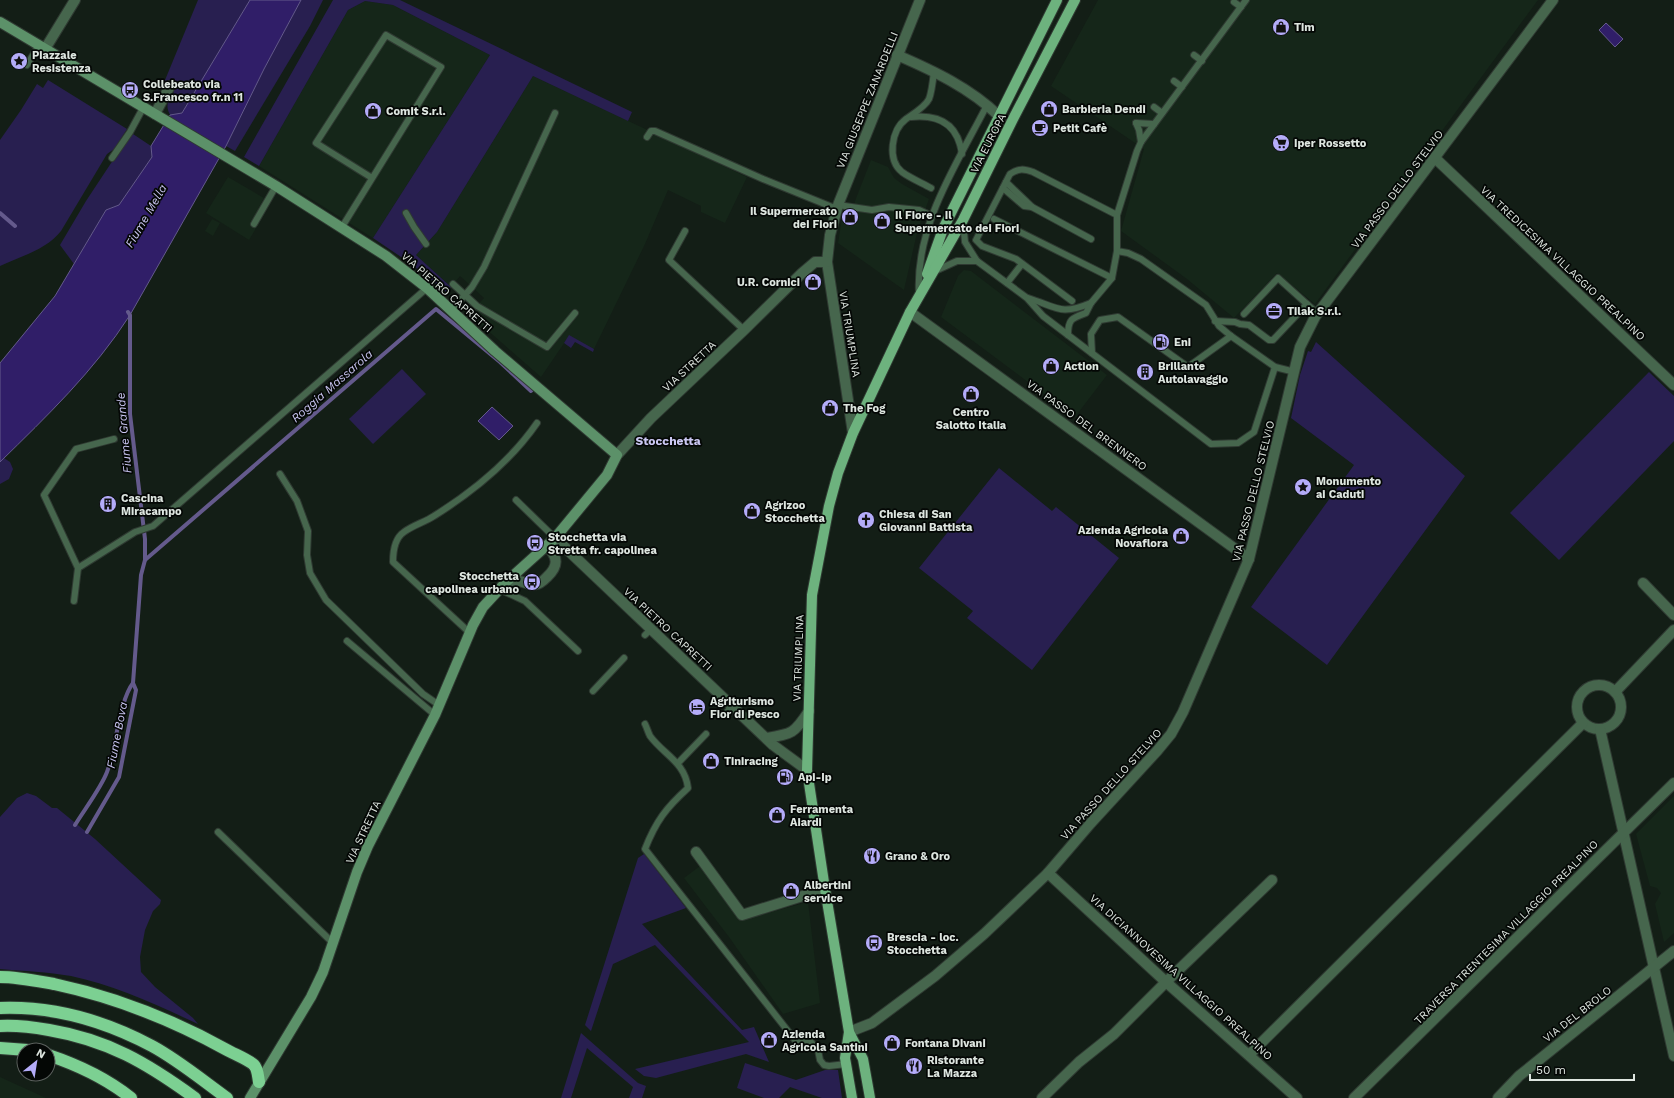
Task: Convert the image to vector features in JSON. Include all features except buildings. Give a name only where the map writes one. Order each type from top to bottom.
[{"type":"highway","points":[[0,977],[44,982],[77,989],[147,1012],[172,1022],[216,1043],[254,1065],[258,1073],[259,1082]]},
{"type":"highway","points":[[0,1008],[23,1007],[67,1014],[100,1022],[152,1046],[227,1098]]},
{"type":"highway","points":[[0,1026],[20,1025],[92,1040],[118,1050],[144,1064],[195,1098]]},
{"type":"highway","points":[[0,1048],[16,1049]]},
{"type":"highway","points":[[56,1058],[78,1065],[130,1098]]},
{"type":"main road","name":"VIA EUROPA","points":[[919,294],[943,230],[1057,0]]},
{"type":"main road","name":"VIA EUROPA","points":[[910,312],[963,220],[1013,119],[1075,0]]},
{"type":"main road","name":"VIA TRIUMPLINA","points":[[870,1098],[863,1059],[849,1032],[807,770],[812,595],[829,506],[838,473],[853,433],[910,312]]},
{"type":"main road","name":"VIA TRIUMPLINA","points":[[849,1032],[845,1058],[852,1098]]},
{"type":"street","points":[[42,47],[75,0]]},
{"type":"street","name":"VIA GIUSEPPE ZANARDELLI","points":[[837,207],[920,0]]},
{"type":"street","name":"VIA PASSO DELLO STELVIO","points":[[849,1032],[872,1023],[935,976],[984,934],[1048,873],[1171,734],[1183,712],[1249,559],[1300,347],[1318,314],[1553,0]]},
{"type":"street","name":"VIA PIETRO CAPRETTI","points":[[0,22],[276,186],[386,256],[426,288],[495,351],[617,455]]},
{"type":"street","points":[[897,55],[934,71],[966,90],[987,105],[999,116]]},
{"type":"street","points":[[155,114],[170,86]]},
{"type":"street","name":"VIA TREDICESIMA VILLAGGIO PREALPINO","points":[[1435,158],[1674,385]]},
{"type":"street","points":[[827,262],[830,235],[837,207]]},
{"type":"street","name":"VIA STRETTA","points":[[250,1098],[311,997],[323,972],[357,872],[368,846],[437,710],[483,607],[503,585],[547,546],[607,474],[617,455],[651,418],[802,273],[815,262],[827,262]]},
{"type":"street","name":"VIA TRIUMPLINA","points":[[827,262],[853,433]]},
{"type":"street","name":"VIA PASSO DEL BRENNERO","points":[[910,312],[1249,559]]},
{"type":"street","name":"VIA PIETRO CAPRETTI","points":[[554,538],[648,632],[730,709],[807,770]]},
{"type":"street","points":[[503,585],[518,581],[530,585],[538,584],[546,578],[554,570],[556,563],[552,551],[547,546]]},
{"type":"street","points":[[1643,583],[1674,615]]},
{"type":"street","points":[[1615,692],[1674,630]]},
{"type":"street","points":[[1602,685],[1615,692],[1621,705],[1618,718],[1613,724],[1600,730],[1594,729],[1583,723],[1579,718],[1577,704],[1579,697],[1583,692],[1589,687],[1602,685]]},
{"type":"street","points":[[766,738],[786,735],[798,728],[809,711]]},
{"type":"street","points":[[1250,1054],[1583,723]]},
{"type":"street","points":[[1600,730],[1674,1056]]},
{"type":"street","name":"TRAVERSA TRENTESIMA VILLAGGIO PREALPINO","points":[[1354,1098],[1674,783]]},
{"type":"street","points":[[696,852],[742,915],[825,889]]},
{"type":"street","name":"VIA DICIANNOVESIMA VILLAGGIO PREALPINO","points":[[1048,873],[1166,982],[1250,1054],[1297,1098]]},
{"type":"street","points":[[1042,1098],[1079,1062],[1114,1034],[1272,880]]},
{"type":"street","name":"VIA DEL BROLO","points":[[1498,1098],[1519,1076],[1674,951]]},
{"type":"lane","points":[[1068,335],[1068,326],[1073,318],[1086,313],[1091,303],[1112,278],[1117,251],[1117,216],[1141,142],[1246,0]]},
{"type":"lane","points":[[1234,2],[1241,7]]},
{"type":"lane","points":[[342,227],[441,67],[386,35],[316,143],[372,178]]},
{"type":"lane","points":[[27,65],[42,47]]},
{"type":"lane","points":[[1194,55],[1202,60]]},
{"type":"lane","points":[[932,188],[901,171],[896,165],[893,156],[894,136],[906,119],[928,99],[934,71]]},
{"type":"lane","points":[[1174,81],[1182,87]]},
{"type":"lane","points":[[919,294],[918,274],[926,232],[942,192],[987,105]]},
{"type":"lane","points":[[1154,107],[1162,113]]},
{"type":"lane","points":[[112,158],[130,132],[143,108]]},
{"type":"lane","points":[[450,311],[472,287],[484,267],[555,113]]},
{"type":"lane","points":[[911,116],[936,118],[946,123],[954,131],[960,143],[962,154]]},
{"type":"lane","points":[[1141,142],[1136,123],[1154,124]]},
{"type":"lane","points":[[647,137],[651,131],[655,131],[763,179],[837,207],[872,210],[889,207],[919,210],[932,216]]},
{"type":"lane","points":[[1072,301],[1010,256],[982,246],[976,240],[1004,185],[1010,174],[1016,170],[1024,168],[1117,216]]},
{"type":"lane","points":[[1004,185],[1024,206],[1032,207],[1091,238]]},
{"type":"lane","points":[[254,224],[276,186]]},
{"type":"lane","points":[[406,213],[426,244]]},
{"type":"lane","points":[[994,219],[1112,278]]},
{"type":"lane","points":[[963,220],[966,242],[977,261],[1027,298],[1043,316],[1211,444],[1238,443],[1254,432],[1275,367]]},
{"type":"lane","points":[[685,231],[669,260],[744,330]]},
{"type":"lane","points":[[1117,251],[1128,253],[1141,259],[1179,285],[1206,305],[1219,326],[1275,367],[1295,372]]},
{"type":"lane","points":[[933,271],[957,261],[977,261]]},
{"type":"lane","points":[[1007,283],[1022,264]]},
{"type":"lane","points":[[1244,314],[1278,278],[1318,314]]},
{"type":"lane","points":[[453,284],[477,306],[547,347],[575,313]]},
{"type":"lane","points":[[78,568],[135,532],[153,526],[426,288]]},
{"type":"lane","points":[[1027,298],[1055,309],[1075,310],[1091,303]]},
{"type":"lane","points":[[1215,321],[1235,322],[1249,325],[1269,340],[1273,340],[1307,304]]},
{"type":"lane","points":[[1092,354],[1091,334],[1100,320],[1108,317],[1118,316],[1188,367],[1231,336]]},
{"type":"lane","points":[[470,634],[393,562],[393,550],[403,532],[426,522],[479,486],[524,442],[538,423]]},
{"type":"lane","points":[[74,601],[78,568],[44,495],[76,449],[114,440]]},
{"type":"lane","points":[[280,474],[297,501],[308,531],[310,573],[326,600],[418,689],[437,710]]},
{"type":"lane","points":[[516,500],[554,538]]},
{"type":"lane","points":[[503,585],[524,601],[578,651]]},
{"type":"lane","points":[[347,641],[437,710]]},
{"type":"lane","points":[[593,691],[624,658]]},
{"type":"lane","points":[[645,724],[650,735],[678,764],[687,777],[688,788],[668,808],[652,832],[645,849],[795,1040],[810,1040],[818,1050],[820,1060],[824,1065],[829,1066],[846,1064]]},
{"type":"lane","points":[[678,764],[706,734]]},
{"type":"lane","points":[[218,832],[332,942]]},
{"type":"shaded area","points":[[198,0],[250,0],[182,113],[170,115],[168,103],[174,92],[163,85]]},
{"type":"shaded area","points":[[301,0],[323,0],[310,26],[235,151],[226,146],[264,69]]},
{"type":"shaded area","points":[[333,0],[400,0],[632,112],[628,121],[533,76],[437,232],[416,255],[451,287],[446,292],[410,263],[373,238],[490,55],[393,5],[365,1],[348,10],[259,166],[244,157]]},
{"type":"shaded area","points":[[1098,0],[1538,0],[1315,304],[1277,273],[1234,318],[1187,279],[1121,231],[1144,149],[1051,86]]},
{"type":"shaded area","name":"Comit S.r.l.","points":[[365,1],[393,5],[490,55],[373,238],[259,166],[348,10]]},
{"type":"shaded area","points":[[533,76],[747,177],[725,223],[701,212],[701,206],[668,190],[645,244],[594,349],[569,336],[541,377],[469,314],[484,298],[460,276],[451,287],[416,255],[437,232]]},
{"type":"shaded area","points":[[48,80],[127,129],[114,149],[107,154],[61,231],[55,238],[41,248],[0,266],[0,140],[37,84],[43,88]]},
{"type":"shaded area","points":[[133,134],[151,146],[152,157],[119,205],[106,210],[74,264],[60,245],[86,201],[125,142]]},
{"type":"shaded area","name":"Il Fiore - Il Supermercato dei Fiori","points":[[871,160],[888,167],[894,178],[929,199],[917,233],[904,290],[838,243],[843,212],[855,214],[855,201]]},
{"type":"shaded area","points":[[228,177],[264,198],[258,209],[265,213],[249,240],[206,213]]},
{"type":"shaded area","points":[[212,219],[220,223],[213,236],[205,231]]},
{"type":"shaded area","points":[[964,270],[971,271],[1107,375],[1075,417],[941,317],[958,276]]},
{"type":"shaded area","points":[[569,335],[594,349],[593,352],[575,342],[571,348],[564,343]]},
{"type":"shaded area","points":[[1316,342],[1465,476],[1327,665],[1251,607],[1354,465],[1291,418],[1300,375],[1308,351],[1311,352]]},
{"type":"shaded area","points":[[402,369],[426,394],[373,444],[349,419]]},
{"type":"shaded area","points":[[1649,372],[1674,396],[1674,441],[1559,560],[1510,513]]},
{"type":"shaded area","points":[[4,458],[10,462],[13,469],[9,479],[0,484],[0,462]]},
{"type":"shaded area","points":[[999,468],[1052,511],[1056,507],[1119,558],[1032,670],[967,618],[973,611],[919,568]]},
{"type":"shaded area","points":[[27,793],[36,796],[52,808],[57,808],[95,839],[161,900],[160,904],[153,911],[145,930],[140,957],[141,972],[155,987],[193,1018],[198,1024],[135,996],[87,980],[71,976],[0,969],[0,817],[17,798]]},
{"type":"shaded area","points":[[1674,796],[1674,933],[1664,942],[1655,904],[1661,893],[1657,888],[1650,886],[1636,834]]},
{"type":"shaded area","points":[[644,854],[686,908],[642,924],[742,1030],[754,1027],[769,1062],[746,1054],[656,1078],[644,1076],[635,1069],[749,1042],[655,945],[613,964],[591,1031],[585,1025],[638,858]]},
{"type":"shaded area","points":[[700,866],[742,920],[808,902],[820,1003],[783,1014],[729,937],[684,878]]},
{"type":"shaded area","points":[[581,1033],[638,1083],[646,1086],[642,1098],[629,1098],[633,1087],[587,1048],[571,1098],[561,1098]]},
{"type":"shaded area","points":[[745,1063],[796,1080],[825,1070],[838,1070],[842,1098],[822,1098],[790,1087],[779,1098],[764,1098],[737,1088]]},
{"type":"shaded area","points":[[0,1077],[46,1098],[0,1098]]},
{"type":"water","name":"Fiume Mella","points":[[250,0],[301,0],[264,69],[226,146],[130,315],[116,336],[85,374],[52,410],[0,462],[0,363],[55,296],[106,210],[119,205],[152,157],[151,146],[170,115],[182,113]]},
{"type":"water","points":[[1606,23],[1623,39],[1615,47],[1599,30]]},
{"type":"water","points":[[492,407],[513,426],[499,440],[478,421]]},
{"type":"waterway","name":"Fiume Grande","points":[[0,213],[15,226]]},
{"type":"waterway","name":"Roggia Massarola","points":[[145,560],[436,309],[500,362],[531,391]]},
{"type":"waterway","name":"Fiume Grande","points":[[128,312],[130,315],[130,414],[145,539],[145,560],[141,575],[133,683]]},
{"type":"waterway","points":[[75,825],[97,792],[107,772],[124,701],[133,683]]},
{"type":"waterway","name":"Fiume Bova","points":[[87,832],[119,777],[136,690],[133,683]]},
{"type":"place","name":"Tim","points":[[1281,27]]},
{"type":"place","name":"Piazzale Resistenza","points":[[19,61]]},
{"type":"place","name":"Collebeato via S.Francesco fr.n 11","points":[[130,90]]},
{"type":"place","name":"Barbieria Dendi","points":[[1049,109]]},
{"type":"place","name":"Comit S.r.l.","points":[[373,111]]},
{"type":"place","name":"Petit Cafè","points":[[1040,128]]},
{"type":"place","name":"Iper Rossetto","points":[[1281,143]]},
{"type":"place","name":"Il Supermercato dei Fiori","points":[[850,217]]},
{"type":"place","name":"Il Fiore - Il Supermercato dei Fiori","points":[[882,221]]},
{"type":"place","name":"U.R. Cornici","points":[[813,282]]},
{"type":"place","name":"Tilak S.r.l.","points":[[1274,311]]},
{"type":"place","name":"Eni","points":[[1161,342]]},
{"type":"place","name":"Action","points":[[1051,366]]},
{"type":"place","name":"Brillante Autolavaggio","points":[[1145,372]]},
{"type":"place","name":"Centro Salotto Italia","points":[[971,394]]},
{"type":"place","name":"The Fog","points":[[830,408]]},
{"type":"place","name":"Monumento ai Caduti","points":[[1303,487]]},
{"type":"place","name":"Cascina Miracampo","points":[[108,504]]},
{"type":"place","name":"Agrizoo Stocchetta","points":[[752,511]]},
{"type":"place","name":"Chiesa di San Giovanni Battista","points":[[866,520]]},
{"type":"place","name":"Azienda Agricola Novaflora","points":[[1181,536]]},
{"type":"place","name":"Stocchetta via Stretta fr. capolinea","points":[[535,543]]},
{"type":"place","name":"Stocchetta capolinea urbano","points":[[532,582]]},
{"type":"place","name":"Agriturismo Fior di Pesco","points":[[697,707]]},
{"type":"place","name":"Tiniracing","points":[[711,761]]},
{"type":"place","name":"Api-Ip","points":[[785,777]]},
{"type":"place","name":"Ferramenta Aiardi","points":[[777,815]]},
{"type":"place","name":"Grano & Oro","points":[[872,856]]},
{"type":"place","name":"Albertini service","points":[[791,891]]},
{"type":"place","name":"Brescia - loc. Stocchetta","points":[[874,943]]},
{"type":"place","name":"Azienda Agricola Santini","points":[[769,1040]]},
{"type":"place","name":"Fontana Divani","points":[[892,1043]]},
{"type":"place","name":"Ristorante La Mazza","points":[[914,1066]]},
{"type":"district","name":"Stocchetta","points":[[668,441]]}]
